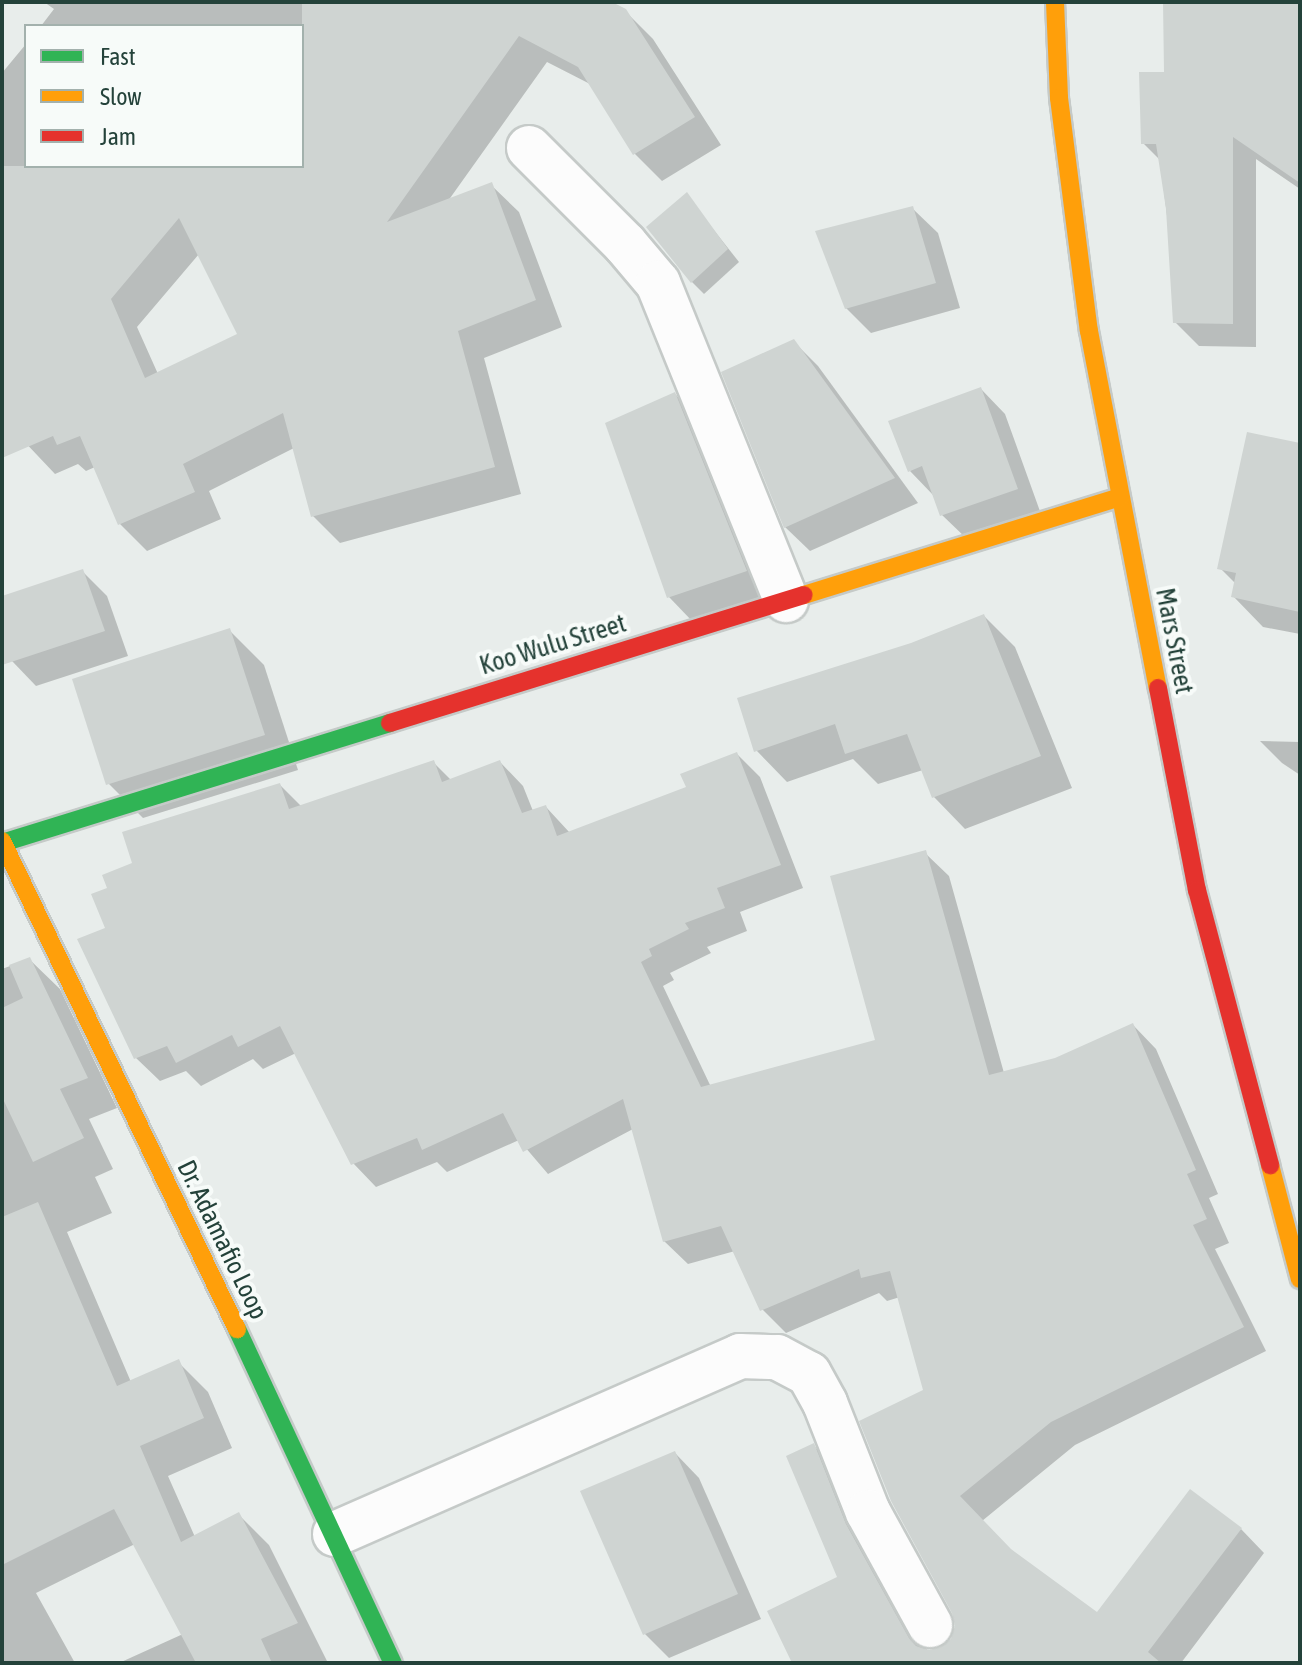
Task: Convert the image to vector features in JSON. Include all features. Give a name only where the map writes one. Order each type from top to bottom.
[{"type":"street","name":"Mars Street","points":[[1055,2],[1059,98],[1081,269],[1120,497],[1197,890],[1300,1279]]},
{"type":"street","points":[[529,148],[625,244],[658,283],[786,600]]},
{"type":"street","name":"Koo Wulu Street","points":[[2,843],[1120,497]]},
{"type":"street","name":"Dr. Adamafio Loop","points":[[2,843],[335,1534],[393,1663]]},
{"type":"street","points":[[335,1534],[740,1356],[777,1357],[809,1374],[825,1403],[868,1512],[930,1625]]},
{"type":"building","points":[[302,2],[612,2],[626,9],[695,117],[633,155],[578,67],[519,36],[387,222],[492,182],[536,300],[458,331],[495,467],[311,517],[283,413],[183,464],[195,492],[118,525],[80,436],[57,445],[53,436],[2,458],[2,166],[304,168]],"holes":[[[179,218],[237,334],[145,378],[111,299]]]},
{"type":"building","points":[[1163,2],[1300,2],[1300,183],[1233,137],[1233,324],[1173,323],[1166,209],[1156,144],[1141,144],[1139,72],[1164,72]]},
{"type":"building","points":[[687,192],[728,249],[691,283],[646,227]]},
{"type":"building","points":[[913,206],[936,283],[845,309],[815,231]]},
{"type":"building","points":[[794,339],[895,478],[784,528],[721,372]]},
{"type":"building","points":[[981,387],[1018,489],[940,516],[922,466],[908,472],[888,421]]},
{"type":"building","points":[[675,392],[747,571],[667,598],[605,423]]},
{"type":"building","points":[[1247,432],[1300,443],[1300,612],[1231,597],[1236,573],[1217,569]]},
{"type":"building","points":[[83,569],[105,631],[2,665],[2,596]]},
{"type":"building","points":[[984,614],[1041,756],[932,798],[907,734],[845,754],[835,724],[754,752],[737,698],[911,643]]},
{"type":"building","points":[[230,628],[265,735],[106,785],[72,679]]},
{"type":"building","points":[[737,752],[781,865],[717,888],[725,908],[685,923],[689,929],[649,949],[652,956],[641,962],[701,1087],[875,1040],[830,876],[926,850],[989,1075],[1055,1058],[1133,1023],[1196,1170],[1187,1174],[1207,1219],[1193,1225],[1244,1327],[1051,1422],[960,1496],[1011,1549],[1097,1612],[1190,1489],[1242,1528],[1148,1652],[1161,1663],[792,1663],[767,1611],[837,1577],[786,1456],[814,1443],[846,1524],[909,1638],[916,1646],[929,1650],[941,1647],[951,1639],[955,1626],[952,1613],[891,1501],[859,1421],[923,1390],[890,1271],[861,1278],[859,1269],[760,1311],[721,1226],[663,1242],[623,1099],[523,1152],[503,1113],[422,1150],[417,1138],[351,1165],[280,1026],[238,1047],[232,1035],[176,1063],[167,1046],[134,1059],[77,939],[105,928],[91,894],[107,888],[102,875],[132,863],[122,832],[280,783],[289,809],[434,760],[442,782],[500,760],[522,813],[546,805],[557,836],[686,787],[680,774]]},
{"type":"building","points":[[30,957],[88,1078],[60,1089],[84,1138],[33,1162],[2,1097],[2,1008],[23,998],[9,965]]},
{"type":"building","points":[[38,1202],[117,1386],[179,1359],[204,1418],[140,1446],[181,1542],[239,1512],[298,1623],[261,1639],[272,1663],[196,1663],[114,1509],[2,1565],[2,1217]]},
{"type":"building","points":[[675,1451],[738,1594],[643,1635],[580,1491]]},
{"type":"traffic: fast","points":[[2,843],[390,723]]},
{"type":"traffic: fast","points":[[237,1329],[393,1663]]},
{"type":"traffic: slow","points":[[1055,2],[1059,98],[1089,331],[1158,688]]},
{"type":"traffic: slow","points":[[804,595],[1120,497]]},
{"type":"traffic: slow","points":[[2,841],[237,1329]]},
{"type":"traffic: slow","points":[[1270,1165],[1300,1279]]},
{"type":"traffic: jam","points":[[390,723],[804,595]]},
{"type":"traffic: jam","points":[[1158,688],[1197,890],[1270,1165]]}]
